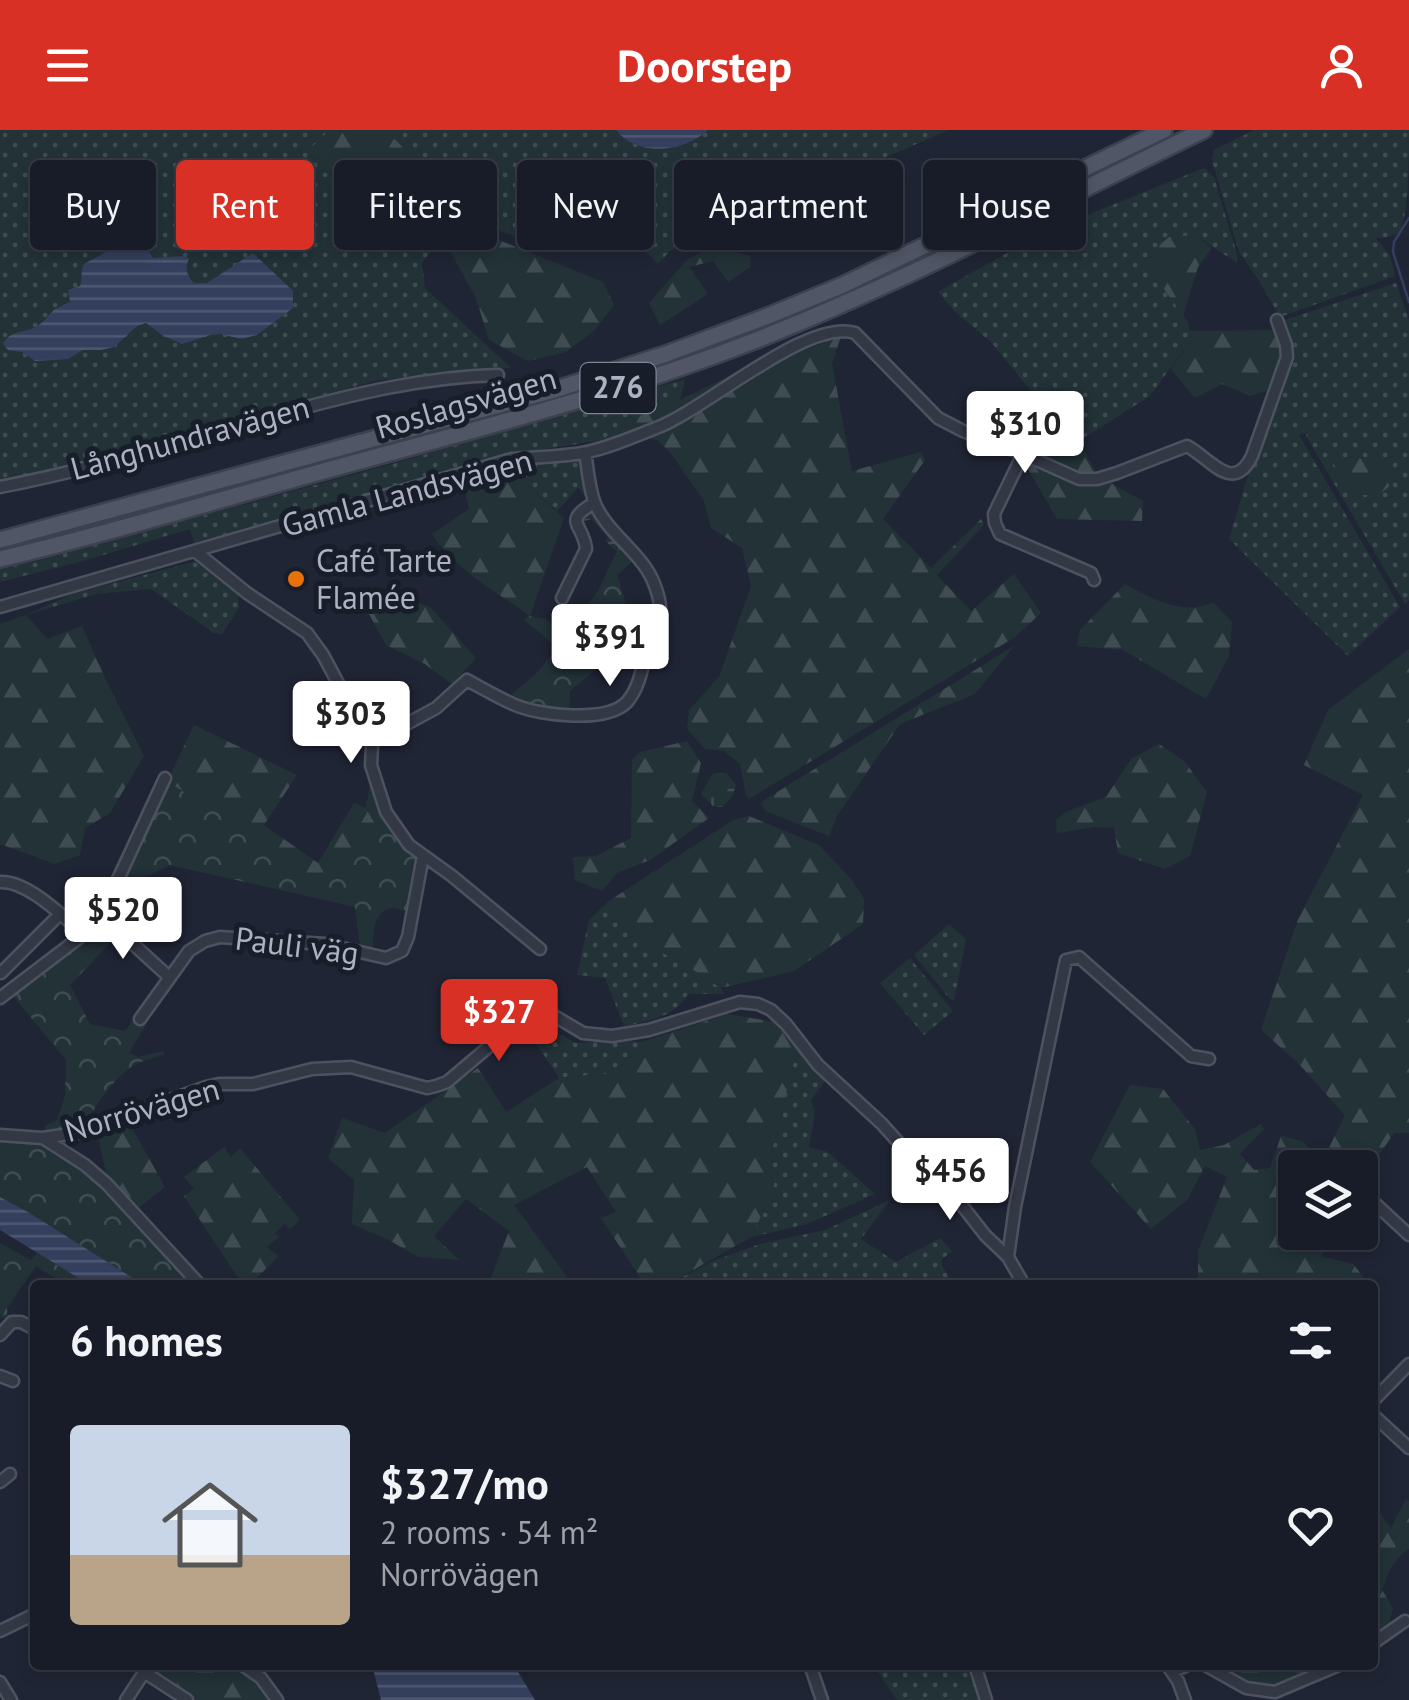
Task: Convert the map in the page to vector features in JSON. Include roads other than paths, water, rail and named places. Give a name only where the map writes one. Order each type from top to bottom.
[{"type":"main road","name":"Roslagsvägen","points":[[0,540],[554,390],[666,354],[843,285],[1164,130]]},
{"type":"main road","name":"Roslagsvägen","points":[[0,559],[471,430],[673,370],[895,280],[1204,130]]},
{"type":"street","points":[[1094,580],[1091,573],[1000,534],[994,514],[1023,454],[1079,479],[1118,473],[1187,446],[1222,472],[1236,473],[1246,468],[1287,358],[1277,320]]},
{"type":"street","name":"Gamla Landsvägen","points":[[0,606],[512,459],[585,453],[661,426],[777,354],[836,330],[855,333],[938,418],[1023,454]]},
{"type":"street","name":"Långhundravägen","points":[[0,487],[368,391],[425,380],[498,375]]},
{"type":"street","points":[[373,728],[401,727],[467,680],[518,707],[544,713],[589,716],[616,711],[628,701],[637,686],[650,636],[661,618],[660,609],[650,574],[594,502],[585,453]]},
{"type":"street","points":[[562,598],[586,549],[577,527],[578,512],[594,502]]},
{"type":"street","points":[[194,551],[247,594],[306,633],[323,656],[346,698],[373,728],[371,764],[386,812],[408,845],[540,949]]},
{"type":"street","points":[[0,998],[100,918],[164,778]]},
{"type":"street","name":"Pauli väg","points":[[140,1019],[169,976],[197,946],[220,937],[325,944],[386,958],[402,951],[424,856]]},
{"type":"street","points":[[0,882],[10,881],[32,892],[84,934]]},
{"type":"street","points":[[16,986],[1,972],[60,914]]},
{"type":"street","points":[[100,918],[169,976]]},
{"type":"street","points":[[1008,1257],[1014,1207],[1066,960],[1079,957],[1191,1056],[1209,1059]]},
{"type":"street","name":"Norrövägen","points":[[0,1136],[42,1138],[77,1133],[219,1084],[253,1084],[312,1069],[351,1067],[427,1088],[447,1082],[492,1044],[545,1019],[556,1018],[583,1033],[612,1036],[649,1030],[740,1002],[758,1004],[772,1010],[818,1065],[882,1124],[916,1162],[950,1190],[1008,1257],[1021,1280]]},
{"type":"street","points":[[42,1138],[107,1184],[195,1280]]},
{"type":"street","points":[[1378,1206],[1409,1235]]},
{"type":"street","points":[[0,1335],[12,1322],[30,1327]]},
{"type":"street","points":[[1378,1396],[1409,1364]]},
{"type":"street","points":[[0,1376],[13,1381]]},
{"type":"street","points":[[1378,1420],[1409,1448]]},
{"type":"street","points":[[0,1482],[10,1474]]},
{"type":"street","points":[[0,1632],[30,1617]]},
{"type":"street","points":[[1378,1640],[1405,1620]]},
{"type":"street","points":[[126,1700],[144,1670]]},
{"type":"street","points":[[150,1670],[186,1700]]},
{"type":"street","points":[[251,1670],[277,1700]]},
{"type":"street","points":[[812,1670],[822,1700]]},
{"type":"street","points":[[977,1670],[986,1700]]},
{"type":"street","points":[[1170,1670],[1185,1700]]},
{"type":"street","points":[[1214,1670],[1246,1688],[1275,1692],[1327,1670]]},
{"type":"street","points":[[0,1682],[6,1698]]},
{"type":"water","points":[[616,130],[708,130],[687,143],[661,149],[636,145]]},
{"type":"water","points":[[110,250],[148,250],[153,258],[189,258],[189,277],[194,283],[207,283],[253,253],[293,291],[293,308],[257,335],[241,339],[221,334],[182,344],[146,323],[114,347],[83,350],[68,359],[35,361],[22,352],[8,350],[3,344],[10,336],[37,326],[55,309],[70,302],[68,290],[80,286],[84,264]]},
{"type":"water","points":[[0,1197],[136,1280],[82,1280],[0,1230]]},
{"type":"water","points":[[373,1670],[517,1670],[535,1700],[381,1700]]},
{"type":"waterway","points":[[1409,218],[1394,242],[1393,252],[1409,302]]},
{"type":"place","name":"Café Tarte Flamée","points":[[296,579]]}]
